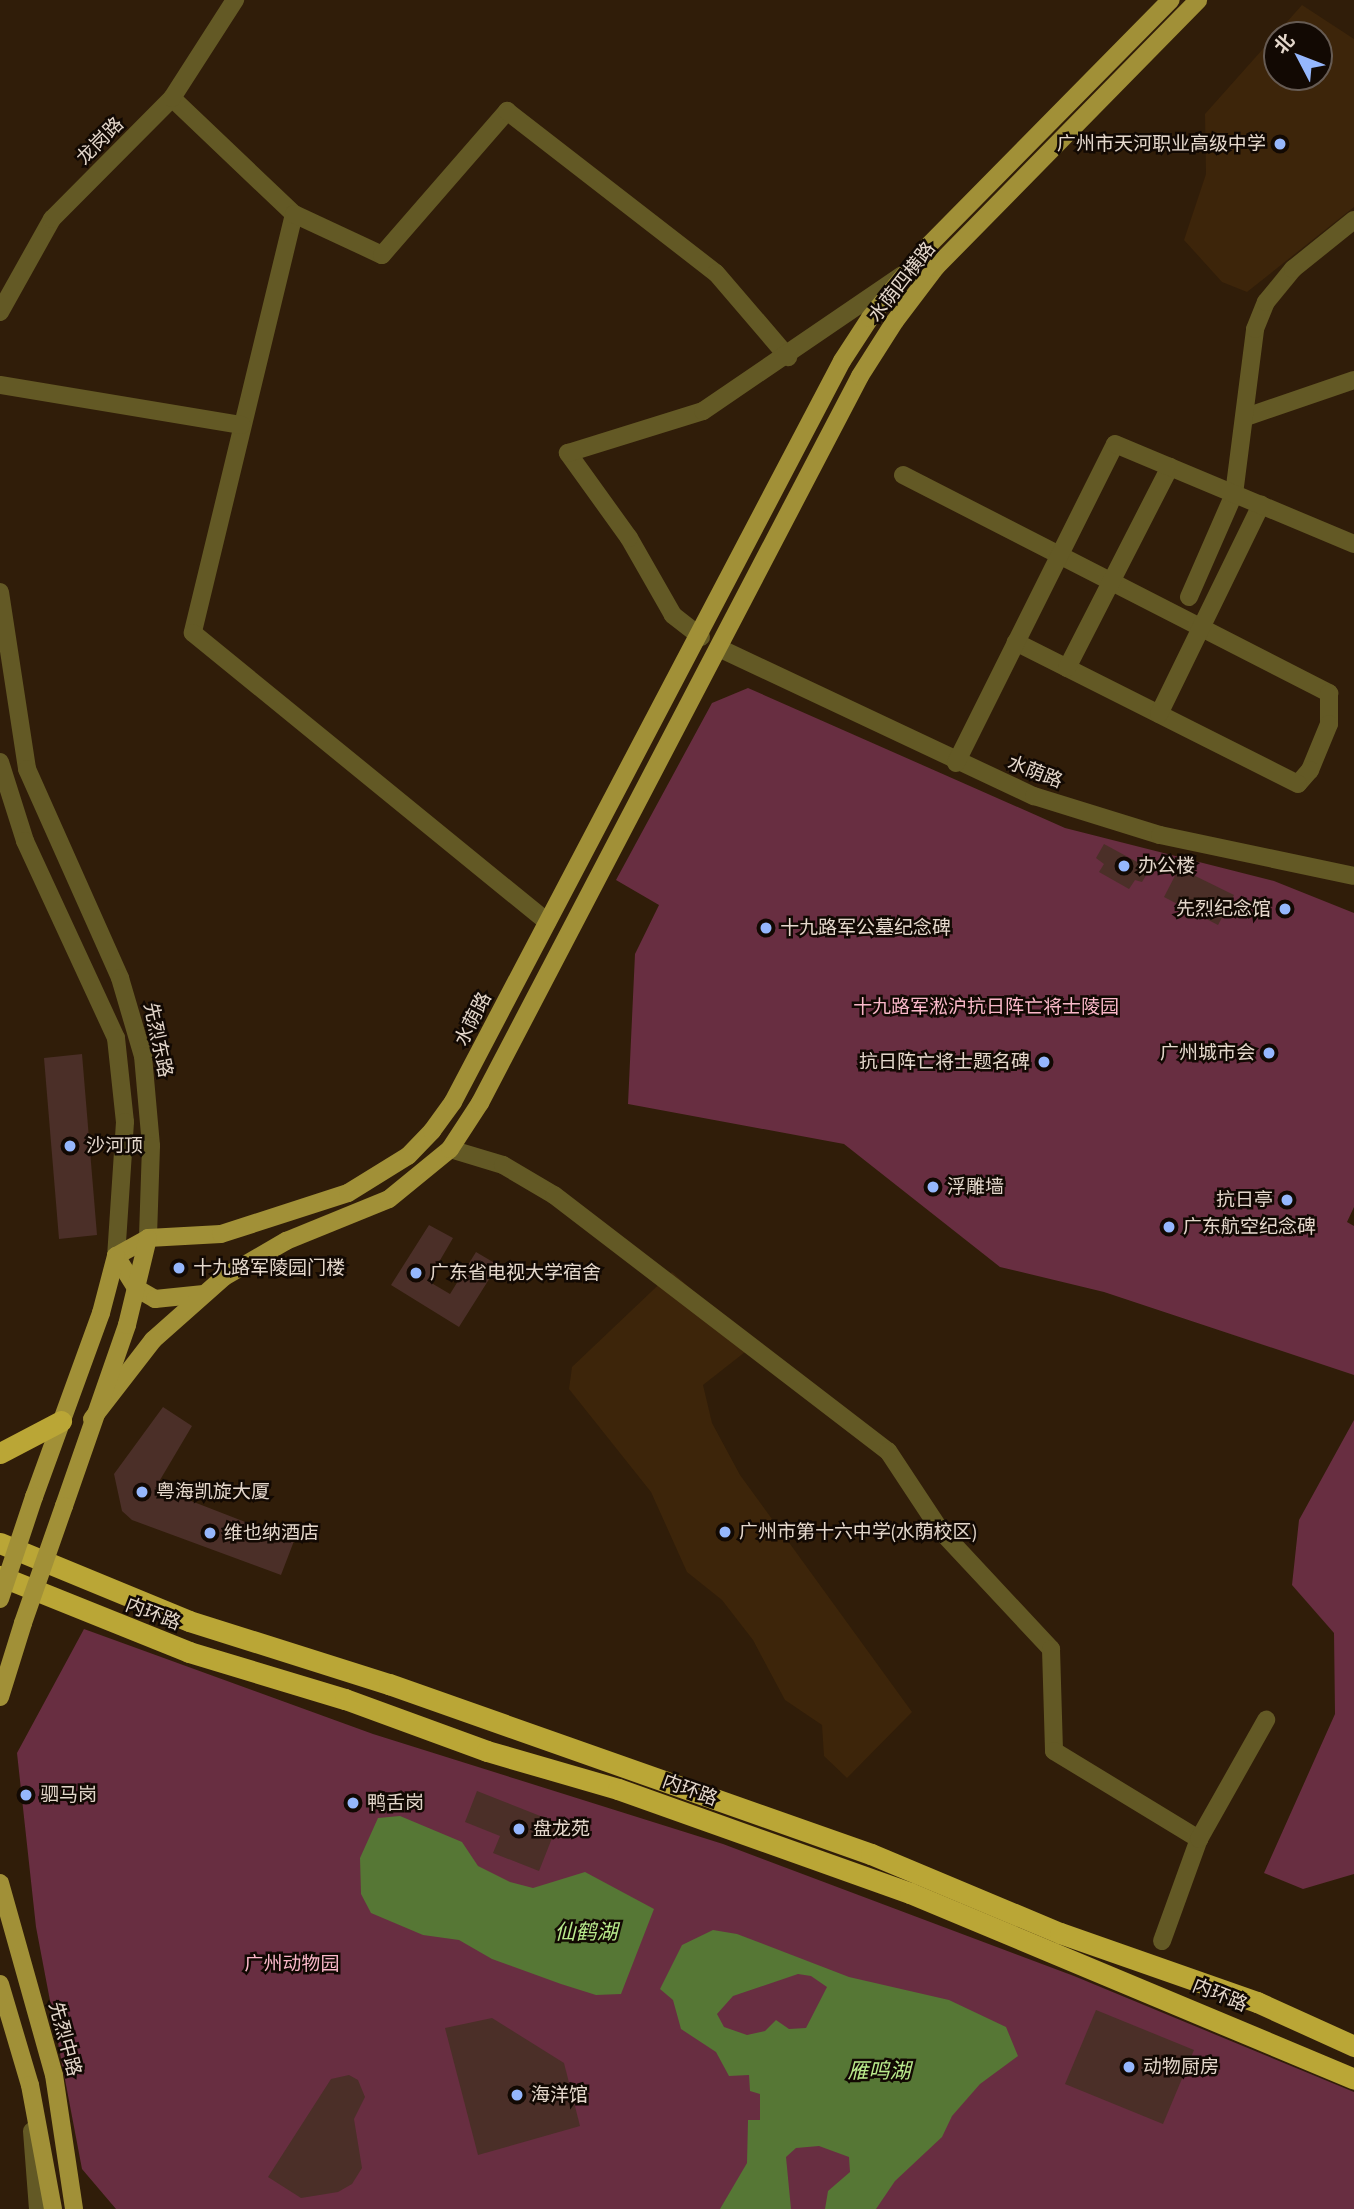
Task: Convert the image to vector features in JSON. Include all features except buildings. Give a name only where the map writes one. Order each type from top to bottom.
[{"type":"highway","points":[[0,1453],[61,1421]]},
{"type":"highway","points":[[0,1527],[256,1641]]},
{"type":"highway","name":"内环路","points":[[0,1543],[155,1609],[256,1641],[871,1854],[1060,1933],[1257,2001],[1354,2046]]},
{"type":"highway","name":"内环路","points":[[0,1576],[189,1652],[345,1699],[486,1751],[618,1788],[910,1893],[1354,2079]]},
{"type":"main road","name":"水荫四横路","points":[[701,637],[842,361],[902,275],[1171,0]]},
{"type":"main road","name":"水荫四横路","points":[[722,649],[860,376],[895,321],[936,267],[1198,0]]},
{"type":"main road","name":"水荫路","points":[[116,1256],[148,1238],[221,1234],[348,1193],[408,1156],[453,1102],[701,637],[722,649]]},
{"type":"main road","points":[[92,1419],[136,1360],[204,1294],[266,1251],[389,1199],[450,1149],[480,1103],[722,649]]},
{"type":"main road","name":"先烈东路","points":[[0,1697],[136,1288],[148,1238]]},
{"type":"main road","points":[[116,1256],[136,1288],[164,1300],[204,1294]]},
{"type":"main road","points":[[0,1599],[116,1256]]},
{"type":"main road","name":"先烈中路","points":[[0,1883],[54,2075],[73,2201]]},
{"type":"main road","points":[[0,1984],[30,2085],[53,2209]]},
{"type":"street","name":"龙岗路","points":[[0,312],[52,219],[172,98],[235,0]]},
{"type":"street","points":[[172,98],[294,214],[382,255],[507,111],[716,273],[788,357]]},
{"type":"street","points":[[294,214],[193,633],[547,922]]},
{"type":"street","points":[[1189,597],[1234,494],[1246,417],[1255,329],[1266,302],[1293,268],[1354,220]]},
{"type":"street","points":[[701,637],[673,615],[629,538],[568,453],[703,411],[788,357],[902,275]]},
{"type":"street","points":[[1246,417],[1354,380]]},
{"type":"street","points":[[0,385],[242,425]]},
{"type":"street","points":[[956,763],[1115,444],[1354,544]]},
{"type":"street","points":[[1067,667],[1170,467]]},
{"type":"street","points":[[903,475],[1058,557],[1112,581],[1328,693],[1329,724],[1310,770],[1298,784],[1016,642]]},
{"type":"street","points":[[1159,714],[1262,505]]},
{"type":"street","name":"先烈东路","points":[[0,592],[27,769],[120,978],[144,1056],[151,1158],[148,1238]]},
{"type":"street","name":"水荫路","points":[[722,649],[956,763],[1110,821],[1354,876]]},
{"type":"street","points":[[0,762],[25,841],[116,1038],[125,1122],[116,1256]]},
{"type":"street","points":[[450,1149],[503,1165],[554,1195],[887,1451],[940,1530],[1051,1649],[1054,1751],[1199,1839]]},
{"type":"street","points":[[1162,1941],[1199,1839],[1266,1720]]},
{"type":"street","points":[[30,2085],[38,2209]]},
{"type":"street","points":[[73,2201],[80,2209]]},
{"type":"shaded area","name":"广州市天河职业高级中学","points":[[1302,5],[1326,21],[1288,21]]},
{"type":"shaded area","name":"广州市天河职业高级中学","points":[[1333,25],[1354,39],[1354,207],[1247,292],[1222,282],[1184,240],[1206,174],[1205,114],[1263,49],[1263,91],[1333,91]]},
{"type":"shaded area","name":"广州市第十六中学(水荫校区)","points":[[672,1272],[754,1345],[703,1385],[712,1423],[740,1475],[912,1712],[847,1778],[824,1756],[822,1725],[785,1700],[753,1640],[722,1600],[687,1572],[651,1492],[569,1389],[572,1367]]},
{"type":"green space","name":"十九路军淞沪抗日阵亡将士陵园","points":[[748,688],[1065,828],[1274,881],[1354,913],[1354,1207],[1347,1222],[1354,1226],[1354,1375],[1104,1292],[1000,1267],[844,1144],[628,1104],[635,954],[659,905],[616,880],[712,703]]},
{"type":"green space","points":[[1354,1420],[1354,1874],[1303,1889],[1264,1873],[1335,1714],[1334,1633],[1292,1585],[1299,1520]]},
{"type":"green space","name":"广州动物园","points":[[84,1629],[373,1734],[723,1844],[1074,1976],[1354,2092],[1354,2209],[116,2209],[82,2169],[36,1927],[17,1753]]},
{"type":"water","name":"仙鹤湖","points":[[400,1816],[462,1842],[478,1866],[510,1882],[533,1888],[585,1872],[654,1909],[621,1994],[596,1995],[561,1984],[492,1959],[459,1940],[423,1935],[371,1913],[361,1894],[360,1858],[378,1818]]},
{"type":"water","name":"雁鸣湖","points":[[713,1930],[737,1934],[849,1977],[949,2000],[1006,2027],[1018,2056],[980,2084],[952,2116],[942,2137],[895,2181],[876,2209],[825,2209],[828,2191],[850,2172],[849,2157],[819,2146],[796,2148],[786,2157],[791,2209],[720,2209],[747,2163],[748,2120],[760,2120],[760,2094],[750,2091],[749,2075],[729,2076],[716,2052],[681,2029],[673,2000],[660,1989],[682,1945]],"holes":[[[798,1974],[811,1976],[827,1987],[806,2028],[789,2029],[776,2020],[765,2031],[747,2035],[724,2027],[717,2014],[733,1996]]]},
{"type":"place","name":"广州市天河职业高级中学","points":[[1280,144]]},
{"type":"place","name":"办公楼","points":[[1124,866]]},
{"type":"place","name":"先烈纪念馆","points":[[1285,909]]},
{"type":"place","name":"十九路军公墓纪念碑","points":[[766,928]]},
{"type":"place","name":"广州城市会","points":[[1269,1053]]},
{"type":"place","name":"抗日阵亡将士题名碑","points":[[1044,1062]]},
{"type":"place","name":"沙河顶","points":[[70,1146]]},
{"type":"place","name":"浮雕墙","points":[[933,1187]]},
{"type":"place","name":"抗日亭","points":[[1287,1200]]},
{"type":"place","name":"广东航空纪念碑","points":[[1169,1227]]},
{"type":"place","name":"十九路军陵园门楼","points":[[179,1268]]},
{"type":"place","name":"广东省电视大学宿舍","points":[[416,1273]]},
{"type":"place","name":"粤海凯旋大厦","points":[[142,1492]]},
{"type":"place","name":"广州市第十六中学(水荫校区)","points":[[725,1532]]},
{"type":"place","name":"维也纳酒店","points":[[210,1533]]},
{"type":"place","name":"驷马岗","points":[[26,1795]]},
{"type":"place","name":"鸭舌岗","points":[[353,1803]]},
{"type":"place","name":"盘龙苑","points":[[519,1829]]},
{"type":"place","name":"动物厨房","points":[[1129,2067]]},
{"type":"place","name":"海洋馆","points":[[517,2095]]}]
